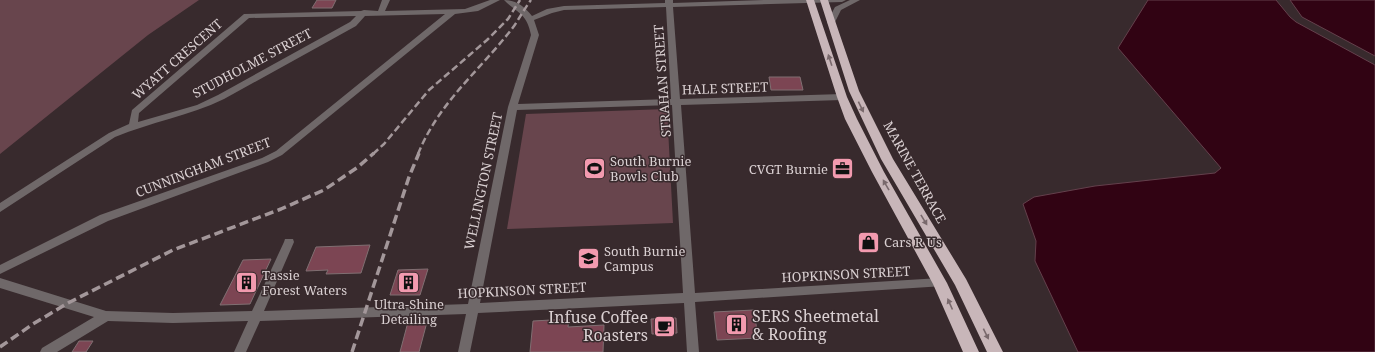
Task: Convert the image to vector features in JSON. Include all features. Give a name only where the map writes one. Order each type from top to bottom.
[{"type":"highway","points":[[811,1],[842,97],[862,141],[940,283],[971,352]]},
{"type":"highway","name":"MARINE TERRACE","points":[[824,1],[854,91],[887,159],[961,283],[995,352]]},
{"type":"street","points":[[380,12],[386,0]]},
{"type":"street","points":[[364,12],[453,11],[475,9],[496,0]]},
{"type":"street","points":[[508,0],[521,8],[531,19],[550,11],[564,8],[670,2],[842,0]]},
{"type":"street","points":[[831,22],[838,9],[856,0]]},
{"type":"street","name":"STRAHAN STREET","points":[[670,2],[693,352]]},
{"type":"street","name":"CUNNINGHAM STREET","points":[[0,270],[104,218],[265,160],[279,153],[453,11]]},
{"type":"street","name":"WYATT CRESCENT","points":[[133,126],[135,112],[247,16],[364,12]]},
{"type":"street","name":"STUDHOLME STREET","points":[[0,208],[112,135],[133,126],[200,106],[221,97],[353,24],[364,12]]},
{"type":"street","name":"WELLINGTON STREET","points":[[464,352],[513,107],[535,35],[534,26],[531,19]]},
{"type":"street","name":"HALE STREET","points":[[513,107],[842,97]]},
{"type":"street","points":[[240,352],[289,242]]},
{"type":"street","name":"HOPKINSON STREET","points":[[0,283],[106,316],[173,318],[364,313],[690,298],[940,283]]},
{"type":"street","points":[[46,352],[106,316]]},
{"type":"shaded area","points":[[0,0],[199,0],[148,35],[0,154]]},
{"type":"shaded area","points":[[1148,0],[1276,0],[1296,22],[1375,65],[1375,352],[1078,352],[1035,261],[1036,241],[1023,204],[1034,197],[1095,186],[1215,173],[1221,168],[1118,48]]},
{"type":"shaded area","points":[[1290,0],[1375,0],[1375,56],[1302,17]]},
{"type":"shaded area","name":"South Burnie Bowls Club","points":[[667,109],[673,223],[507,229],[526,114]]},
{"type":"building","points":[[317,0],[336,0],[332,8],[312,8]]},
{"type":"building","points":[[769,77],[800,77],[803,90],[771,90]]},
{"type":"building","points":[[370,245],[361,273],[326,274],[328,270],[306,271],[316,247]]},
{"type":"building","name":"Tassie Forest Waters","points":[[271,259],[250,304],[220,305],[243,260]]},
{"type":"building","name":"Ultra-Shine Detailing","points":[[428,269],[420,295],[390,295],[398,270]]},
{"type":"building","name":"SERS Sheetmetal & Roofing","points":[[754,310],[758,338],[717,340],[714,312]]},
{"type":"building","name":"Infuse Coffee Roasters","points":[[676,318],[677,333],[652,334],[651,319]]},
{"type":"building","points":[[569,319],[568,327],[604,325],[603,352],[530,352],[533,321]]},
{"type":"building","points":[[408,322],[427,322],[419,352],[400,352]]},
{"type":"building","points":[[79,341],[93,341],[86,352],[72,352]]},
{"type":"railway","points":[[373,154],[384,144],[429,90],[487,40],[508,19],[520,0]]},
{"type":"railway","points":[[418,154],[427,135],[449,101],[514,26],[531,0]]},
{"type":"railway","points":[[0,347],[33,324],[68,303],[173,250],[281,209],[324,190],[358,167],[374,153]]},
{"type":"railway","points":[[352,352],[409,177],[419,153]]},
{"type":"place","name":"South Burnie Bowls Club","points":[[594,168]]},
{"type":"place","name":"CVGT Burnie","points":[[843,169]]},
{"type":"place","name":"Cars R Us","points":[[868,242]]},
{"type":"place","name":"South Burnie Campus","points":[[589,258]]},
{"type":"place","name":"Tassie Forest Waters","points":[[246,282]]},
{"type":"place","name":"Ultra-Shine Detailing","points":[[409,282]]},
{"type":"place","name":"SERS Sheetmetal & Roofing","points":[[736,325]]},
{"type":"place","name":"Infuse Coffee Roasters","points":[[664,326]]}]
